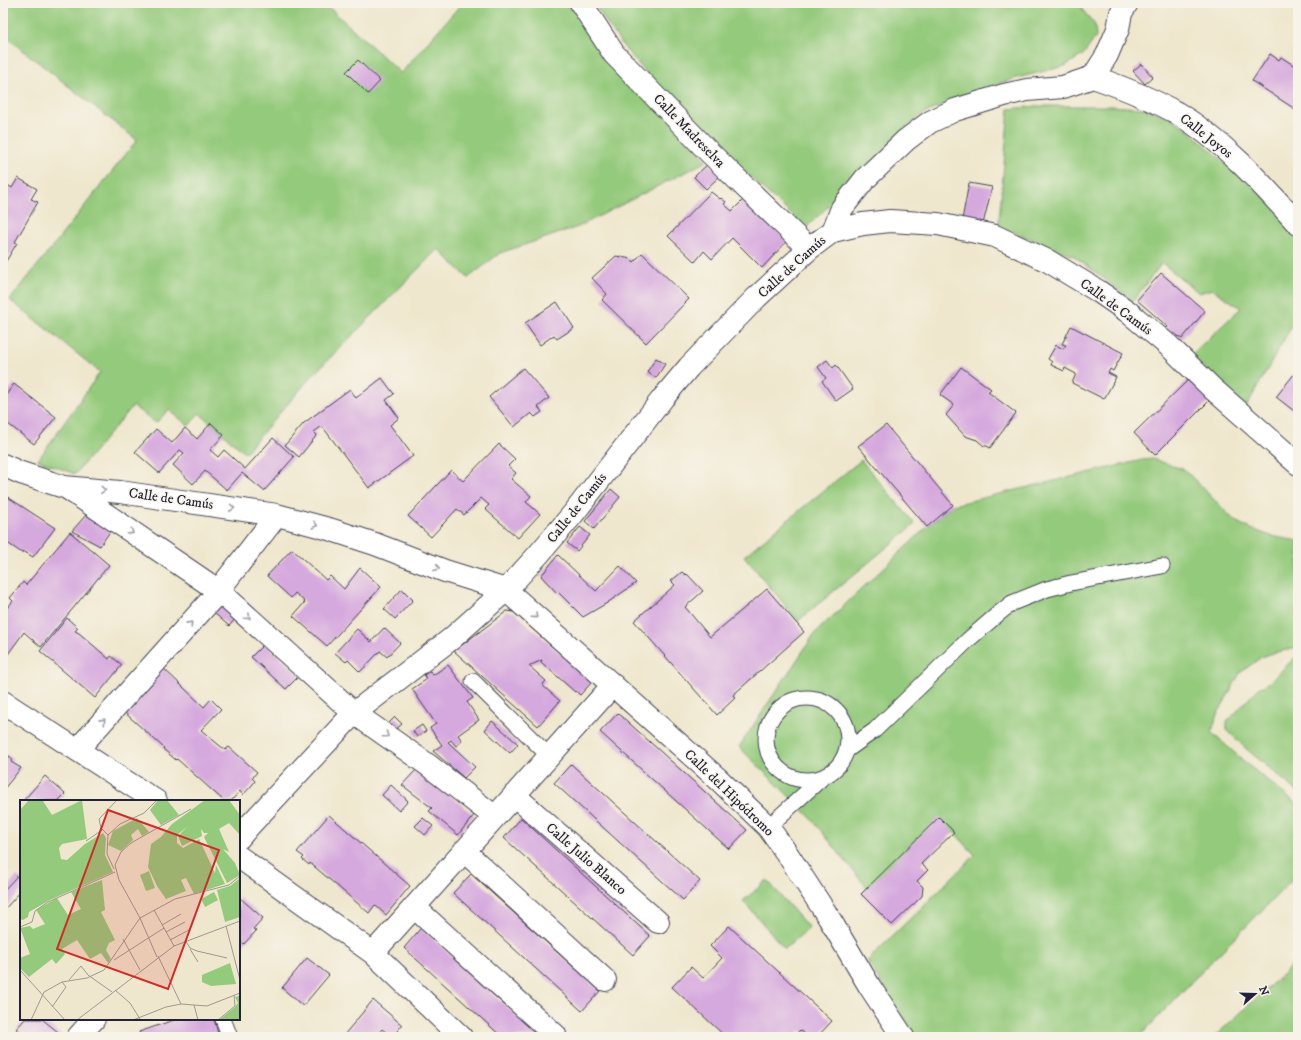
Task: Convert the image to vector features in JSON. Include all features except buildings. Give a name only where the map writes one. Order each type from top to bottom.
[{"type":"street","name":"Calle Madreselva","points":[[581,3],[614,54],[707,150],[809,249]]},
{"type":"street","points":[[833,231],[842,208],[865,179],[906,140],[930,122],[955,110],[1004,94],[1026,90],[1062,87],[1094,76],[1107,55],[1118,29],[1118,6]]},
{"type":"street","name":"Calle Joyos","points":[[1094,76],[1144,96],[1178,114],[1222,146],[1298,224]]},
{"type":"street","name":"Calle de Camús","points":[[240,850],[249,826],[354,713],[451,639],[506,590],[573,514],[689,366],[756,298],[809,249],[833,231],[863,224],[890,221],[938,224],[995,236],[1048,261],[1098,291],[1127,311],[1169,346],[1213,389],[1298,464]]},
{"type":"street","name":"Calle de Camús","points":[[3,465],[21,473],[64,487],[120,492],[277,515],[336,531],[375,544],[445,572],[506,590]]},
{"type":"street","name":"Calle de Camús","points":[[64,487],[219,591],[354,713],[428,764],[495,817]]},
{"type":"street","points":[[77,750],[219,591],[277,515]]},
{"type":"street","name":"Calle del Hipódromo","points":[[506,590],[717,778],[768,827],[829,918],[870,987],[903,1037]]},
{"type":"street","points":[[373,953],[613,685]]},
{"type":"street","points":[[3,702],[154,800]]},
{"type":"street","name":"Calle Julio Blanco","points":[[514,795],[658,922]]},
{"type":"street","points":[[464,851],[605,980]]},
{"type":"street","points":[[240,854],[373,953],[454,1034]]},
{"type":"street","points":[[414,907],[555,1035]]},
{"type":"street","points":[[78,1037],[93,1020]]},
{"type":"lane","points":[[847,750],[875,730],[968,640],[1012,604],[1047,589],[1162,566]]},
{"type":"lane","points":[[473,681],[549,756]]},
{"type":"lane","points":[[768,827],[822,778],[833,772],[842,762],[847,750],[849,738],[846,725],[840,713],[831,705],[819,699],[806,697],[794,700],[782,706],[774,715],[768,727],[766,740],[768,753],[775,764],[784,773],[796,778],[809,780],[822,778]]},
{"type":"lane","points":[[223,1020],[230,1037]]},
{"type":"green space","points":[[3,3],[324,3],[401,73],[462,3],[573,3],[707,161],[578,227],[500,253],[468,278],[438,249],[311,377],[245,453],[199,413],[189,426],[169,410],[156,423],[133,406],[75,474],[38,460],[100,372],[10,300],[137,140],[6,37],[3,40]]},
{"type":"green space","points":[[593,3],[1077,3],[1095,25],[1096,37],[1083,55],[1065,66],[1017,78],[962,96],[921,115],[806,228],[675,106],[623,46]]},
{"type":"green space","points":[[1037,106],[1111,106],[1143,108],[1169,117],[1185,127],[1267,200],[1298,235],[1298,315],[1245,409],[1191,355],[1241,308],[1212,289],[1199,293],[1162,263],[1133,301],[1074,256],[1014,232],[998,230],[1009,109]]},
{"type":"green space","points":[[1153,459],[1185,470],[1235,521],[1251,529],[1271,536],[1298,541],[1298,648],[1272,653],[1260,658],[1240,673],[1216,717],[1212,733],[1253,769],[1298,805],[1298,874],[1139,1037],[916,1037],[867,961],[975,855],[954,832],[867,888],[810,817],[739,747],[815,633],[927,527],[953,505],[1142,460]]},
{"type":"green space","points":[[861,460],[915,524],[798,621],[744,556]]},
{"type":"green space","points":[[1297,656],[1298,792],[1244,747],[1227,730],[1227,722],[1251,696],[1259,688],[1268,683]]},
{"type":"green space","points":[[767,880],[809,928],[785,949],[743,901]]},
{"type":"green space","points":[[1298,958],[1298,1037],[1214,1037],[1283,974]]}]
